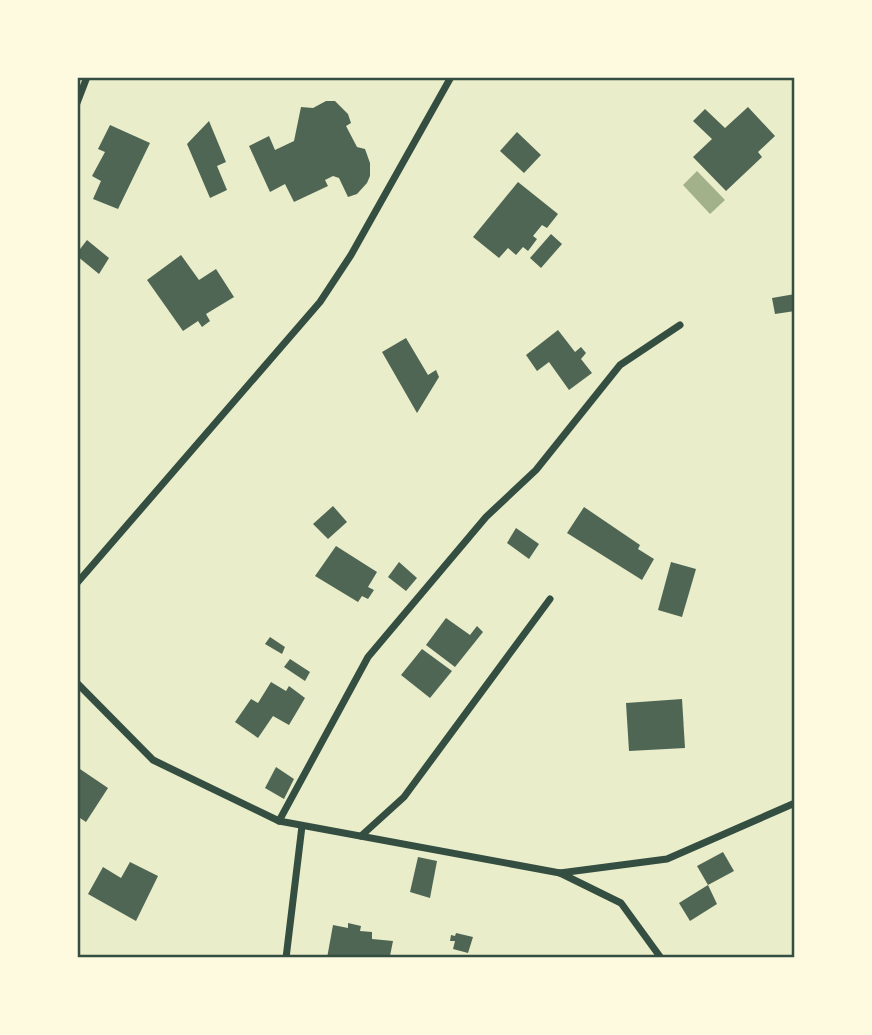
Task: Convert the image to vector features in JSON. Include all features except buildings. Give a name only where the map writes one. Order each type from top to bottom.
[{"type":"street","points":[[77,103],[87,77]]},
{"type":"street","points":[[77,583],[320,302],[351,255],[452,77]]},
{"type":"street","points":[[279,821],[368,657],[486,517],[536,470],[620,365],[680,325]]},
{"type":"street","points":[[361,836],[404,797],[550,599]]},
{"type":"street","points":[[77,682],[153,760],[279,821],[560,873],[621,903],[661,958]]},
{"type":"street","points":[[560,873],[667,859],[795,803]]},
{"type":"street","points":[[286,958],[302,826]]},
{"type":"shaded area","points":[[697,171],[725,200],[710,214],[683,185]]}]
